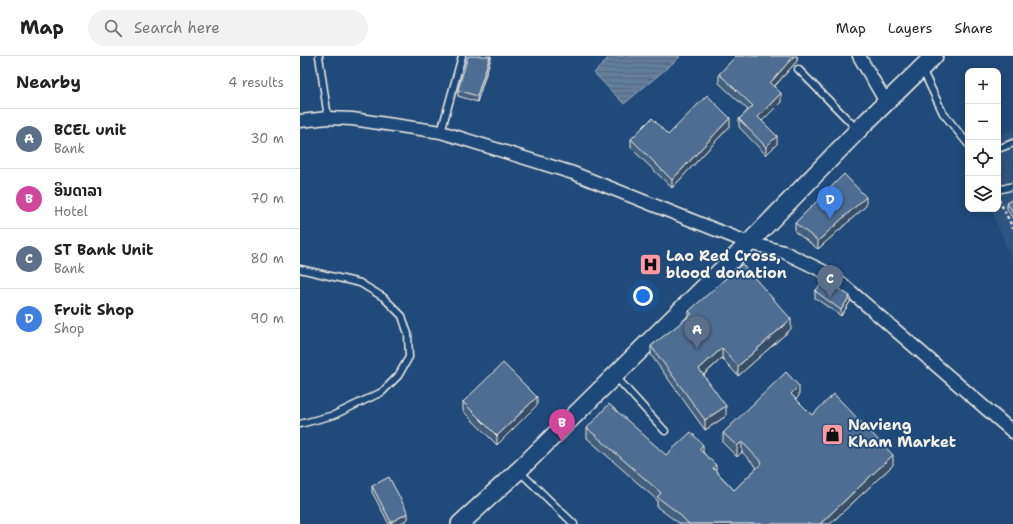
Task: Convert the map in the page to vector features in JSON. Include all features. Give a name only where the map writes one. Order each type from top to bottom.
[{"type":"main road","points":[[460,524],[519,470],[749,243],[858,130],[934,56]]},
{"type":"street","points":[[859,56],[886,102]]},
{"type":"street","points":[[300,122],[328,118],[359,120],[441,132],[573,173],[749,243],[784,252],[834,276],[1013,432]]},
{"type":"lane","points":[[320,56],[328,118]]},
{"type":"lane","points":[[441,132],[462,56]]},
{"type":"lane","points":[[922,68],[943,113],[965,140]]},
{"type":"lane","points":[[798,69],[858,130]]},
{"type":"lane","points":[[1001,149],[1013,143]]},
{"type":"lane","points":[[1001,189],[1013,186]]},
{"type":"lane","points":[[300,269],[360,283],[383,297],[402,316],[408,334],[409,357],[398,376],[382,392],[334,415],[300,424]]},
{"type":"lane","points":[[614,375],[665,431]]},
{"type":"lane","points":[[519,470],[574,524]]},
{"type":"path","points":[[1001,204],[1013,228]]},
{"type":"shaded area","points":[[610,56],[680,57],[624,104],[594,73]]},
{"type":"shaded area","points":[[1013,130],[1013,263],[992,212],[1001,212],[1001,135]]},
{"type":"building","points":[[468,56],[490,56],[477,96],[458,90]]},
{"type":"building","points":[[736,56],[794,56],[770,83],[781,93],[758,117],[777,136],[766,147],[739,119],[753,106],[719,74]]},
{"type":"building","points":[[707,95],[730,118],[672,180],[631,139],[652,118],[668,135]]},
{"type":"building","points":[[844,174],[866,197],[818,241],[795,223]]},
{"type":"building","points":[[1013,199],[1013,213],[1007,203]]},
{"type":"building","points":[[742,264],[791,319],[738,366],[722,348],[699,369],[726,406],[705,420],[651,346],[692,314],[689,311]]},
{"type":"building","points":[[825,280],[850,296],[841,310],[815,291]]},
{"type":"building","points":[[503,363],[537,397],[497,436],[463,402]]},
{"type":"building","points":[[786,372],[799,386],[791,394],[812,415],[834,394],[893,455],[820,524],[689,524],[677,512],[657,497],[661,493],[587,428],[609,404],[666,455],[691,432],[703,445],[699,449],[716,465],[713,468],[734,490],[762,463],[742,442],[737,446],[723,433]]},
{"type":"building","points":[[389,477],[408,513],[391,522],[372,486]]},
{"type":"place","name":"Fruit Shop","points":[[830,219]]},
{"type":"place","name":"Lao Red Cross, blood donation","points":[[651,265]]},
{"type":"place","name":"ST Bank Unit","points":[[830,298]]},
{"type":"place","name":"BCEL unit","points":[[697,349]]},
{"type":"place","name":"Navieng Kham Market","points":[[833,434]]},
{"type":"place","name":"ອິນດາລາ","points":[[562,442]]}]
